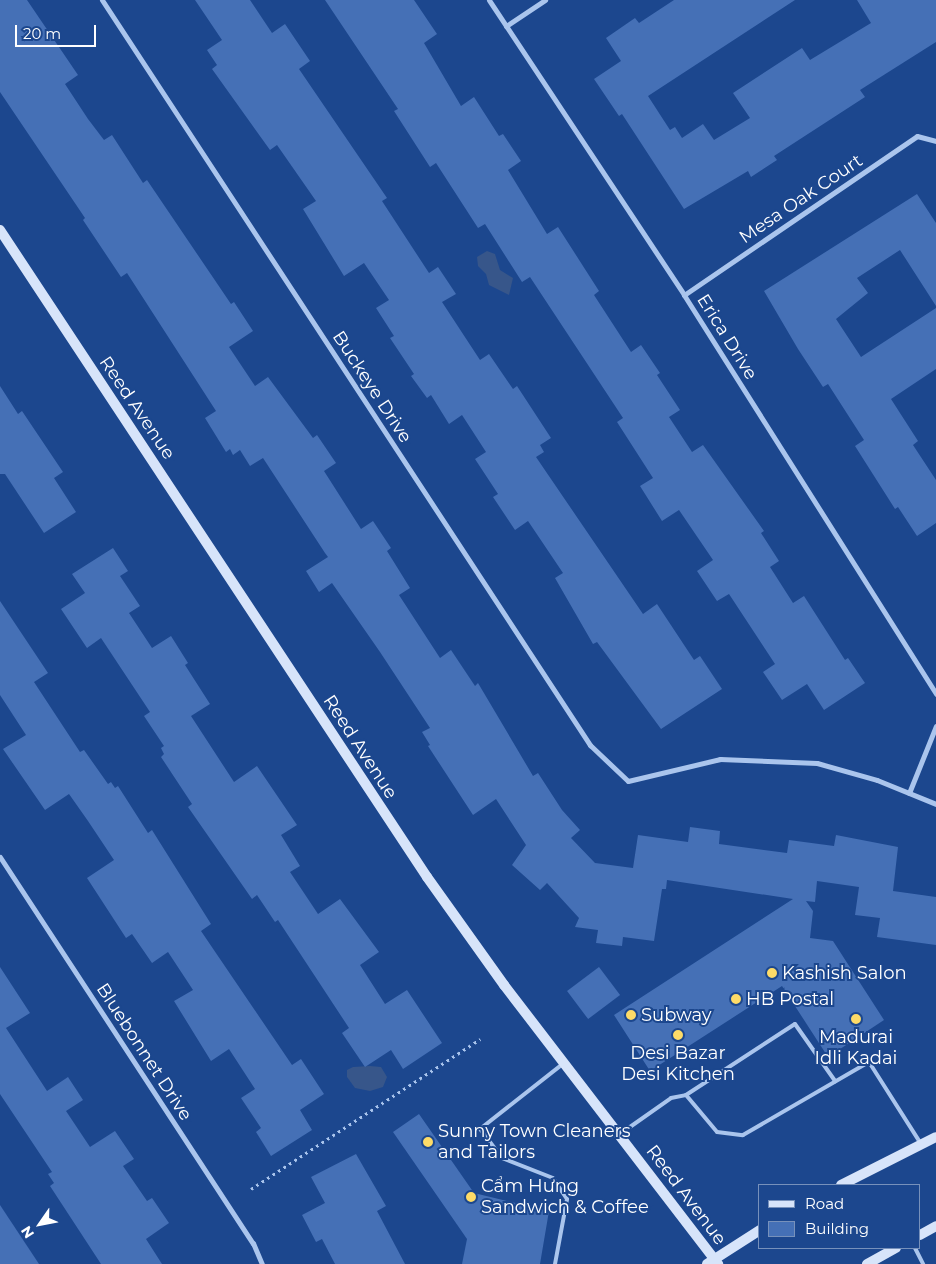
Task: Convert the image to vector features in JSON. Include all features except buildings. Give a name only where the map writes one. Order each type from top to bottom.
[{"type":"main road","name":"Reed Avenue","points":[[0,230],[427,877],[713,1262]]},
{"type":"main road","points":[[842,1184],[936,1137]]},
{"type":"main road","points":[[921,1234],[936,1226]]},
{"type":"main road","points":[[713,1262],[758,1231]]},
{"type":"main road","points":[[867,1264],[894,1249]]},
{"type":"street","name":"Buckeye Drive","points":[[102,0],[590,745],[628,781],[720,759],[808,763],[877,780],[909,794]]},
{"type":"street","name":"Erica Drive","points":[[489,0],[684,295],[936,694]]},
{"type":"street","points":[[506,26],[545,0]]},
{"type":"street","name":"Mesa Oak Court","points":[[684,295],[917,136],[936,141]]},
{"type":"street","points":[[936,726],[909,794],[936,804]]},
{"type":"street","name":"Bluebonnet Drive","points":[[0,857],[253,1243],[262,1264]]},
{"type":"lane","points":[[619,1135],[670,1098],[686,1095],[795,1024],[835,1081]]},
{"type":"lane","points":[[686,1095],[717,1132],[742,1135],[869,1062],[921,1144]]},
{"type":"lane","points":[[555,1264],[567,1199],[553,1178],[502,1158],[480,1129],[564,1063]]},
{"type":"lane","points":[[916,1249],[923,1264]]},
{"type":"path","points":[[251,1190],[480,1039]]},
{"type":"water","points":[[487,251],[495,254],[500,270],[513,278],[509,295],[489,285],[486,274],[478,266],[477,257]]},
{"type":"water","points":[[353,1067],[381,1067],[387,1077],[383,1087],[370,1091],[355,1088],[347,1077],[347,1070]]},
{"type":"place","name":"Kashish Salon","points":[[772,973]]},
{"type":"place","name":"HB Postal","points":[[736,999]]},
{"type":"place","name":"Subway","points":[[631,1015]]},
{"type":"place","name":"Madurai Idli Kadai","points":[[856,1019]]},
{"type":"place","name":"Desi Bazar Desi Kitchen","points":[[678,1035]]},
{"type":"place","name":"Sunny Town Cleaners and Tailors","points":[[428,1142]]},
{"type":"place","name":"Cẩm Hưng Sandwich & Coffee","points":[[471,1197]]}]
